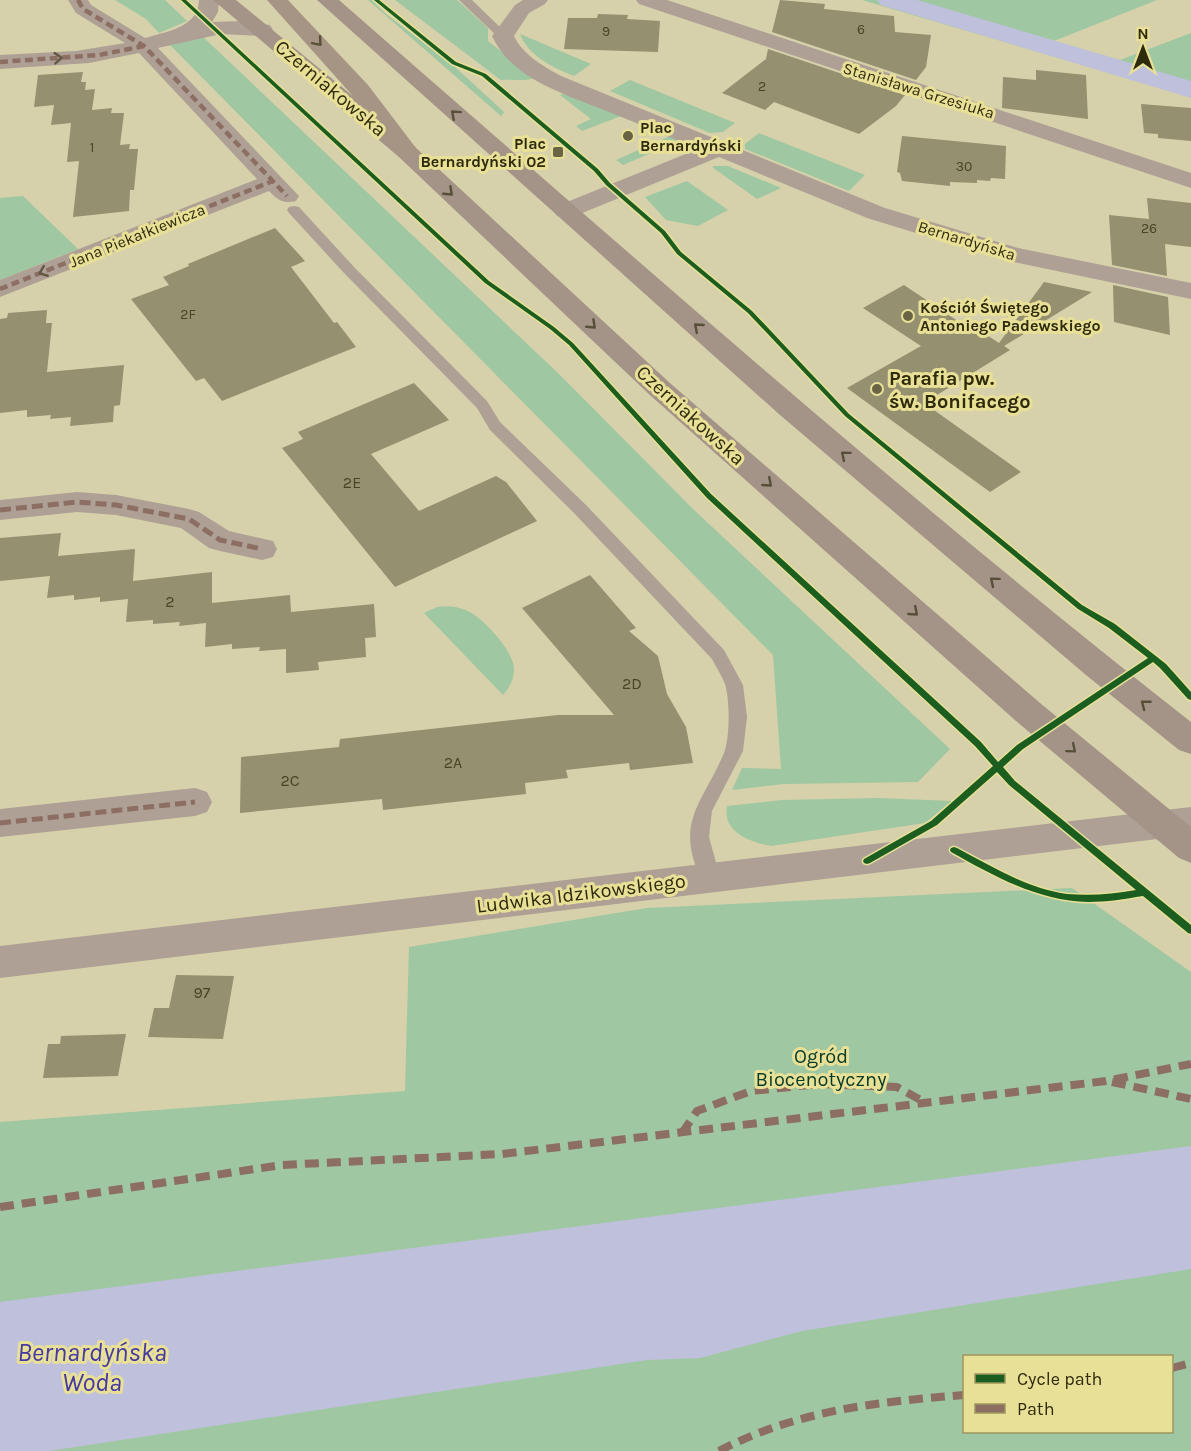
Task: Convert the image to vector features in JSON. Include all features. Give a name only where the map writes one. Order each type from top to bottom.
[{"type":"main road","name":"Czerniakowska","points":[[224,0],[407,152],[661,390],[1028,712],[1177,823],[1191,848]]},
{"type":"main road","points":[[278,0],[360,90],[407,152]]},
{"type":"main road","points":[[327,0],[790,409],[1096,666],[1191,741]]},
{"type":"street","points":[[78,0],[83,9],[144,46],[285,196]]},
{"type":"street","points":[[181,34],[204,19],[208,12],[209,0]]},
{"type":"street","points":[[538,0],[522,9],[502,36],[505,44],[511,50],[553,81],[718,149]]},
{"type":"street","name":"Stanisława Grzesiuka","points":[[646,0],[1191,181]]},
{"type":"street","points":[[0,62],[99,55],[144,46],[181,34],[227,26],[244,26],[262,30]]},
{"type":"street","points":[[566,211],[718,149]]},
{"type":"street","name":"Bernardyńska","points":[[718,149],[876,213],[1013,255],[1191,291]]},
{"type":"street","name":"Jana Piekałkiewicza","points":[[0,289],[285,196]]},
{"type":"street","points":[[0,510],[77,502],[116,506],[189,519],[220,540],[262,549]]},
{"type":"street","points":[[0,823],[195,802]]},
{"type":"street","name":"Ludwika Idzikowskiego","points":[[0,962],[1177,823]]},
{"type":"lane","points":[[465,0],[502,36]]},
{"type":"lane","points":[[285,196],[349,270],[482,405],[495,426],[580,510],[718,655],[734,685],[738,717],[734,751],[703,811],[699,837],[710,877]]},
{"type":"green space","points":[[115,0],[165,0],[187,21],[159,33],[146,19]]},
{"type":"green space","points":[[368,0],[372,0],[386,14],[453,65],[504,112],[501,116]]},
{"type":"green space","points":[[395,0],[457,0],[488,28],[488,41],[535,78],[501,80]]},
{"type":"green space","points":[[862,0],[1157,0],[1054,41],[1120,60],[1191,33],[1191,97]]},
{"type":"green space","points":[[520,34],[591,64],[574,76],[566,73],[535,55]]},
{"type":"green space","points":[[201,35],[559,374],[694,510],[950,749],[918,782],[784,784],[732,790],[742,768],[781,769],[773,655],[170,45]]},
{"type":"green space","points":[[630,80],[735,123],[723,132],[710,133],[610,91]]},
{"type":"green space","points":[[566,93],[621,116],[582,131],[576,126],[591,119],[560,95]]},
{"type":"green space","points":[[759,133],[865,175],[849,191],[745,149],[745,144]]},
{"type":"green space","points":[[670,136],[681,140],[623,165],[616,160]]},
{"type":"green space","points":[[728,166],[781,188],[757,199],[712,167]]},
{"type":"green space","points":[[687,181],[728,210],[698,226],[666,220],[645,197]]},
{"type":"green space","points":[[23,196],[78,249],[0,280],[0,198]]},
{"type":"green space","points":[[437,607],[455,607],[469,612],[479,618],[505,647],[514,670],[511,684],[503,695],[424,613]]},
{"type":"green space","points":[[878,798],[952,801],[925,823],[771,846],[755,842],[739,834],[729,823],[727,815],[727,806],[782,800]]},
{"type":"green space","name":"Ogród Biocenotyczny","points":[[1072,888],[1191,972],[1191,1451],[0,1451],[0,1122],[405,1091],[409,947],[647,908]]},
{"type":"water","name":"Bernardyńska Woda","points":[[1191,1146],[1191,1269],[802,1331],[700,1358],[647,1360],[49,1451],[0,1451],[0,1302]]},
{"type":"building","points":[[780,0],[825,4],[824,9],[894,16],[895,32],[931,35],[926,67],[916,80],[772,32]]},
{"type":"building","points":[[598,14],[628,15],[627,19],[660,21],[658,52],[564,49],[568,18],[597,18]]},
{"type":"building","points":[[768,49],[905,95],[896,106],[859,134],[774,102],[765,110],[722,93],[766,59]]},
{"type":"building","points":[[1036,70],[1086,75],[1088,119],[1002,108],[1003,77],[1036,80]]},
{"type":"building","points":[[83,72],[81,82],[86,82],[85,90],[95,89],[92,110],[112,108],[111,113],[124,113],[120,145],[130,144],[129,149],[138,149],[134,190],[130,190],[129,211],[73,217],[79,161],[67,162],[71,123],[51,125],[54,105],[34,107],[38,75]]},
{"type":"building","points":[[1141,104],[1191,108],[1191,141],[1158,138],[1158,134],[1144,133]]},
{"type":"building","points":[[902,136],[1006,146],[1005,179],[977,180],[977,183],[950,182],[950,186],[902,181],[900,173],[897,172]]},
{"type":"building","points":[[1147,198],[1191,203],[1191,247],[1165,244],[1167,276],[1112,265],[1109,215],[1149,219]]},
{"type":"building","points":[[275,228],[305,261],[291,267],[334,323],[337,322],[356,347],[222,401],[204,378],[196,381],[131,299],[169,285],[163,277],[189,266],[188,264]]},
{"type":"building","points":[[1044,282],[1092,292],[1004,346],[1010,350],[924,403],[1021,472],[990,492],[847,388],[921,346],[863,308],[904,285],[974,332],[978,329],[999,343]]},
{"type":"building","points":[[1113,285],[1168,297],[1170,335],[1114,322]]},
{"type":"building","points":[[47,310],[46,323],[52,323],[47,372],[124,365],[120,405],[114,406],[113,422],[70,426],[71,417],[50,419],[51,415],[27,417],[27,410],[0,413],[0,319],[7,318],[8,313]]},
{"type":"building","points":[[414,383],[449,420],[371,454],[419,511],[496,476],[506,482],[537,521],[395,587],[282,448],[303,439],[298,432]]},
{"type":"building","points":[[61,533],[58,556],[135,549],[133,581],[212,572],[212,603],[290,595],[291,612],[374,604],[376,637],[365,638],[366,657],[318,662],[319,670],[286,673],[286,649],[259,651],[260,647],[232,649],[232,644],[205,647],[206,623],[179,626],[180,622],[153,624],[153,620],[126,622],[128,599],[100,602],[100,597],[74,600],[74,595],[47,598],[50,576],[0,581],[0,538]]},
{"type":"building","points":[[590,575],[636,628],[629,631],[658,656],[667,694],[686,727],[693,763],[630,770],[629,763],[566,770],[568,778],[525,783],[526,794],[383,810],[382,799],[240,813],[241,757],[339,747],[340,739],[558,715],[614,715],[522,608]]},
{"type":"building","points":[[176,975],[234,976],[223,1039],[148,1037],[154,1008],[169,1008]]},
{"type":"building","points":[[126,1034],[118,1076],[43,1078],[48,1044],[60,1044],[61,1036]]},
{"type":"waterway","points":[[890,0],[1191,90]]},
{"type":"marked path","points":[[78,0],[83,9],[144,46],[287,196]]},
{"type":"marked path","points":[[0,62],[99,55],[144,46]]},
{"type":"marked path","points":[[0,289],[273,181]]},
{"type":"marked path","points":[[0,510],[77,502],[116,505],[189,519],[220,540],[262,549]]},
{"type":"marked path","points":[[0,823],[195,802]]},
{"type":"marked path","points":[[0,1207],[282,1165],[502,1154],[1106,1081],[1191,1064]]},
{"type":"marked path","points":[[1112,1082],[1191,1099]]},
{"type":"marked path","points":[[682,1133],[697,1111],[751,1091],[819,1084],[897,1087],[926,1103]]},
{"type":"marked path","points":[[1173,1368],[1191,1363]]},
{"type":"marked path","points":[[719,1451],[748,1436],[807,1416],[869,1404],[963,1395]]},
{"type":"cycle path","points":[[183,0],[487,282],[571,344],[709,496],[978,744],[1012,783],[1191,930]]},
{"type":"cycle path","points":[[376,0],[454,63],[484,75],[596,170],[608,184],[663,232],[679,253],[750,312],[847,415],[1080,607],[1112,626],[1163,666],[1191,697]]},
{"type":"cycle path","points":[[867,861],[934,823],[1020,747],[1153,659]]},
{"type":"cycle path","points":[[954,850],[1024,885],[1066,897],[1089,899],[1145,892]]},
{"type":"place","name":"Plac Bernardyński","points":[[628,136]]},
{"type":"place","name":"Plac Bernardyński 02","points":[[558,152]]},
{"type":"place","name":"Kościół Świętego Antoniego Padewskiego","points":[[908,316]]},
{"type":"place","name":"Parafia pw. św. Bonifacego","points":[[877,389]]}]
